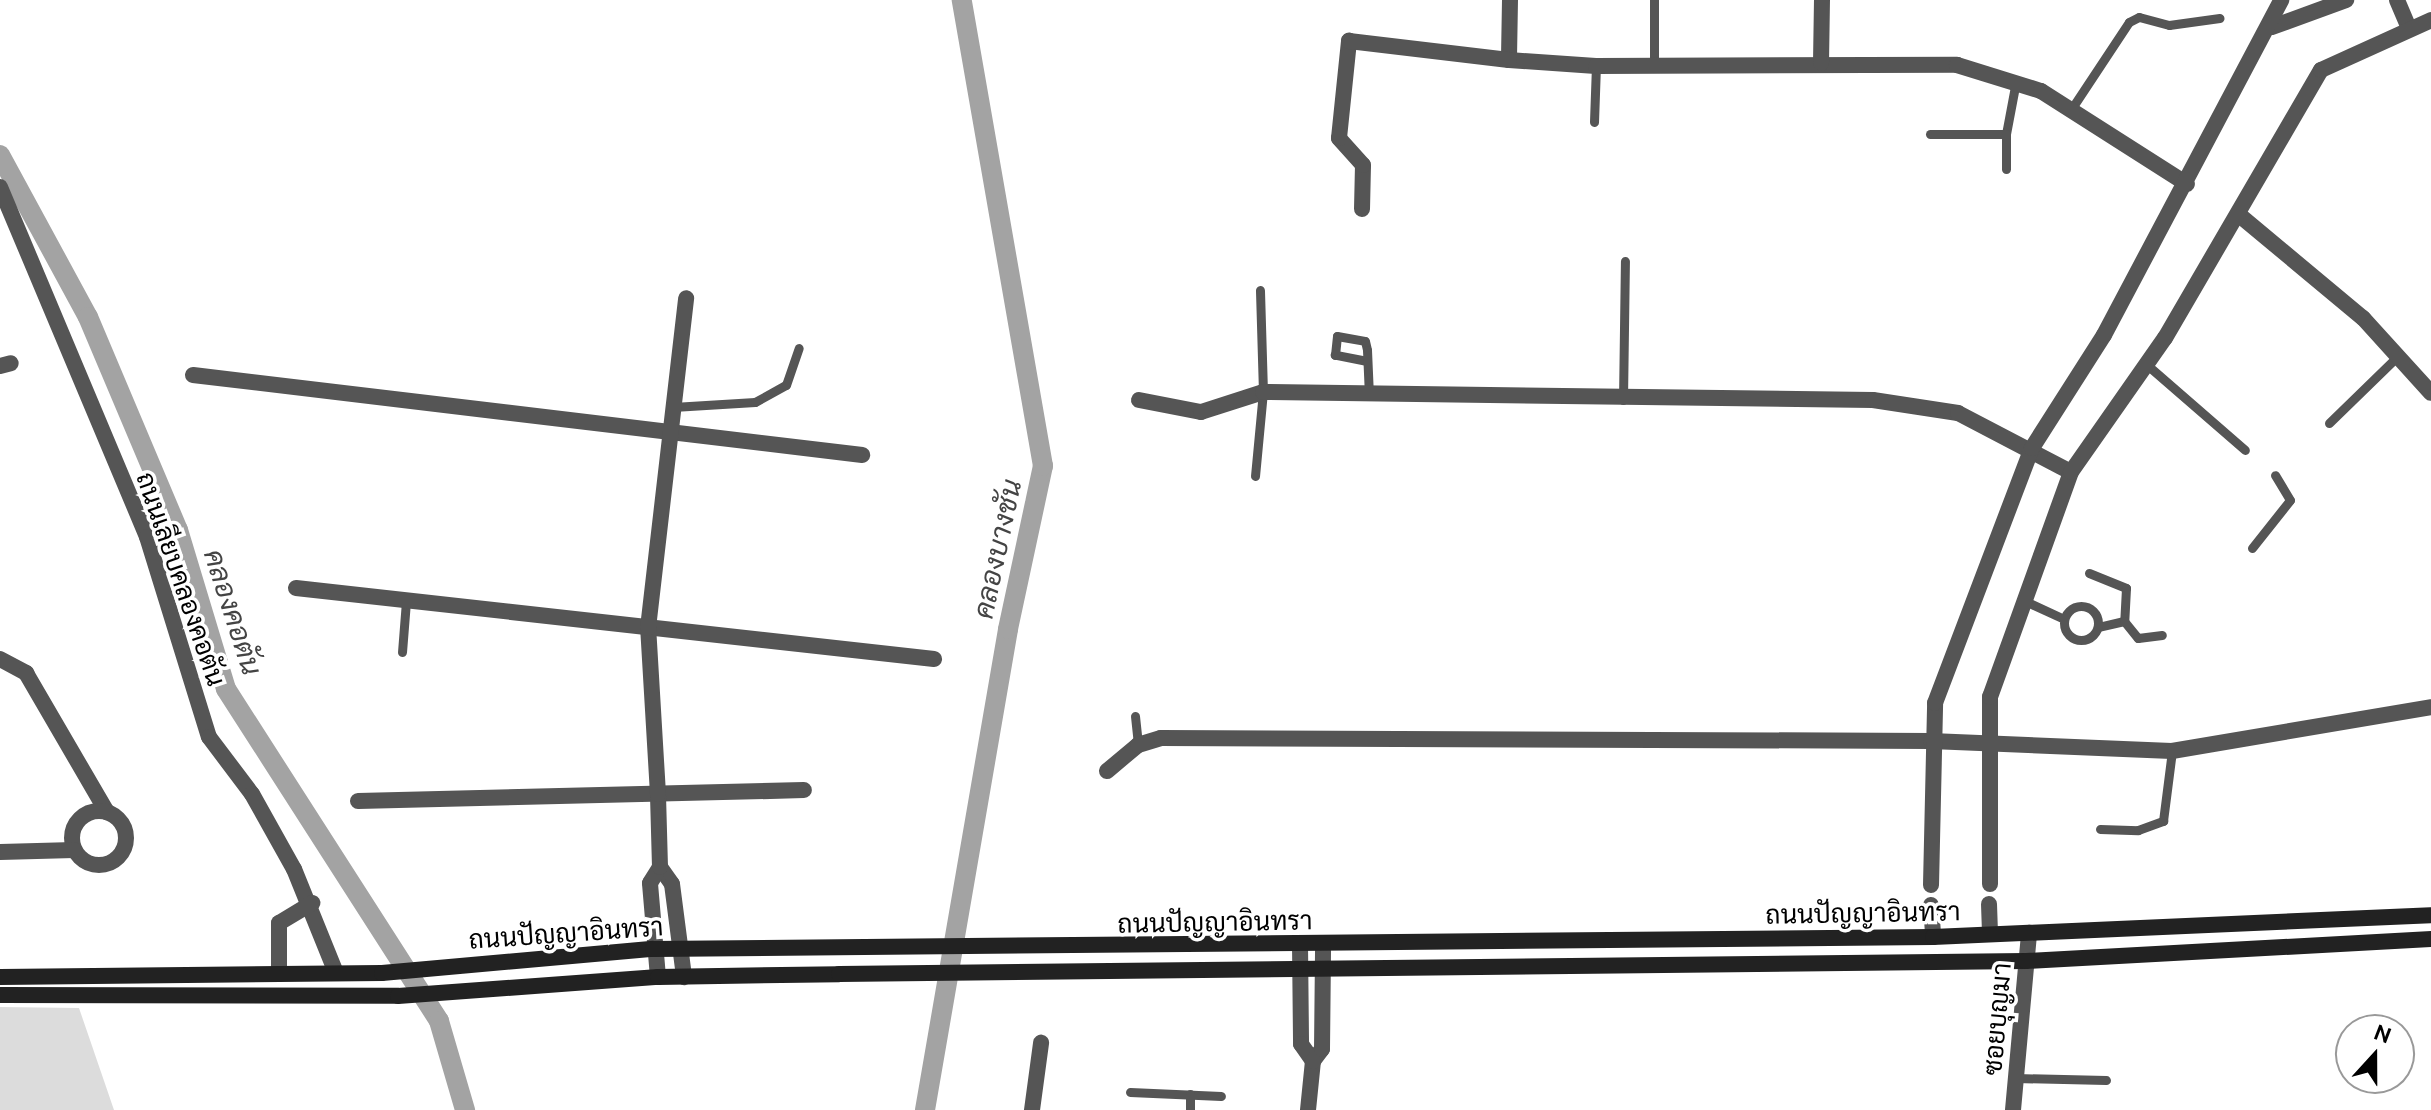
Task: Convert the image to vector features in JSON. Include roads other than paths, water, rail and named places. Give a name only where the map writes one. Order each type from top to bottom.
[{"type":"main road","name":"ถนนปัญญาอินทรา","points":[[0,977],[382,973],[680,948],[896,949],[1933,937],[2431,915]]},
{"type":"main road","name":"ถนนปัญญาอินทรา","points":[[0,995],[398,996],[658,977],[889,973],[1320,973],[2026,961],[2431,939]]},
{"type":"main road","points":[[122,996],[123,975]]},
{"type":"street","points":[[1509,60],[1510,0]]},
{"type":"street","points":[[1821,63],[1822,0]]},
{"type":"street","points":[[1931,885],[1931,741],[1935,703],[2032,448],[2104,335],[2272,27],[2281,0]]},
{"type":"street","points":[[2272,27],[2346,0]]},
{"type":"street","points":[[2397,0],[2409,28]]},
{"type":"street","points":[[1990,884],[1990,697],[2071,472],[2146,364],[2321,70],[2431,20]]},
{"type":"street","points":[[1362,209],[1363,165],[1339,138],[1349,41],[1509,60],[1596,66],[1957,65],[2016,81],[2072,108],[2187,184]]},
{"type":"street","name":"ถนนเลียบคลองคอตัน","points":[[0,187],[147,537],[209,737],[252,794],[312,903],[336,973]]},
{"type":"street","points":[[2238,214],[2317,275],[2431,393]]},
{"type":"street","points":[[658,977],[653,949],[650,883],[660,867],[648,628],[686,298]]},
{"type":"street","points":[[193,375],[862,455]]},
{"type":"street","points":[[1139,400],[1201,412],[1263,392],[1925,404],[2032,448],[2071,472]]},
{"type":"street","points":[[296,588],[934,659]]},
{"type":"street","points":[[0,659],[26,673],[107,812],[125,830],[120,856],[95,865],[74,850],[0,852]]},
{"type":"street","points":[[1107,771],[1138,745],[1161,738],[1931,741],[2172,751],[2431,707]]},
{"type":"street","points":[[358,801],[804,790]]},
{"type":"street","points":[[74,850],[75,824],[89,812],[107,812]]},
{"type":"street","points":[[660,867],[672,884],[684,977]]},
{"type":"street","points":[[279,974],[279,923],[312,903]]},
{"type":"street","points":[[1989,904],[1990,933]]},
{"type":"street","points":[[1931,905],[1933,937]]},
{"type":"street","name":"ซอยบุญมา","points":[[2013,1110],[2029,933]]},
{"type":"street","points":[[1300,944],[1301,1044],[1313,1061]]},
{"type":"street","points":[[1308,1110],[1313,1061],[1322,1049],[1320,973],[1323,945]]},
{"type":"street","points":[[1032,1110],[1041,1043]]},
{"type":"lane","points":[[1654,0],[1654,65]]},
{"type":"lane","points":[[2072,108],[2129,22],[2139,17],[2169,25],[2220,18]]},
{"type":"lane","points":[[1594,122],[1596,66]]},
{"type":"lane","points":[[2006,169],[2006,134],[2016,81]]},
{"type":"lane","points":[[1930,134],[2006,134]]},
{"type":"lane","points":[[1623,400],[1625,261]]},
{"type":"lane","points":[[1255,476],[1263,392],[1260,290]]},
{"type":"lane","points":[[673,407],[755,402],[786,385],[799,348]]},
{"type":"lane","points":[[2329,423],[2398,356]]},
{"type":"lane","points":[[1367,361],[1369,395]]},
{"type":"lane","points":[[2146,364],[2245,450]]},
{"type":"lane","points":[[2252,548],[2290,500],[2275,475]]},
{"type":"lane","points":[[2089,573],[2126,588],[2124,621],[2138,638],[2162,635]]},
{"type":"lane","points":[[402,652],[406,601]]},
{"type":"lane","points":[[2025,601],[2064,619]]},
{"type":"lane","points":[[2086,607],[2096,615],[2098,627],[2090,639],[2077,640],[2066,632],[2064,619],[2072,608],[2086,607]]},
{"type":"lane","points":[[2098,627],[2124,621]]},
{"type":"lane","points":[[1135,716],[1138,745]]},
{"type":"lane","points":[[2100,829],[2138,830],[2163,821],[2172,751]]},
{"type":"lane","points":[[2016,1078],[2106,1080]]},
{"type":"lane","points":[[1130,1092],[1221,1096]]},
{"type":"lane","points":[[1190,1094],[1190,1110]]},
{"type":"waterway","name":"คลองบางชัน","points":[[925,1110],[1008,629],[1043,466],[962,0]]},
{"type":"waterway","name":"คลองคอตัน","points":[[0,155],[88,317],[178,530],[226,689],[439,1021],[465,1110]]}]
